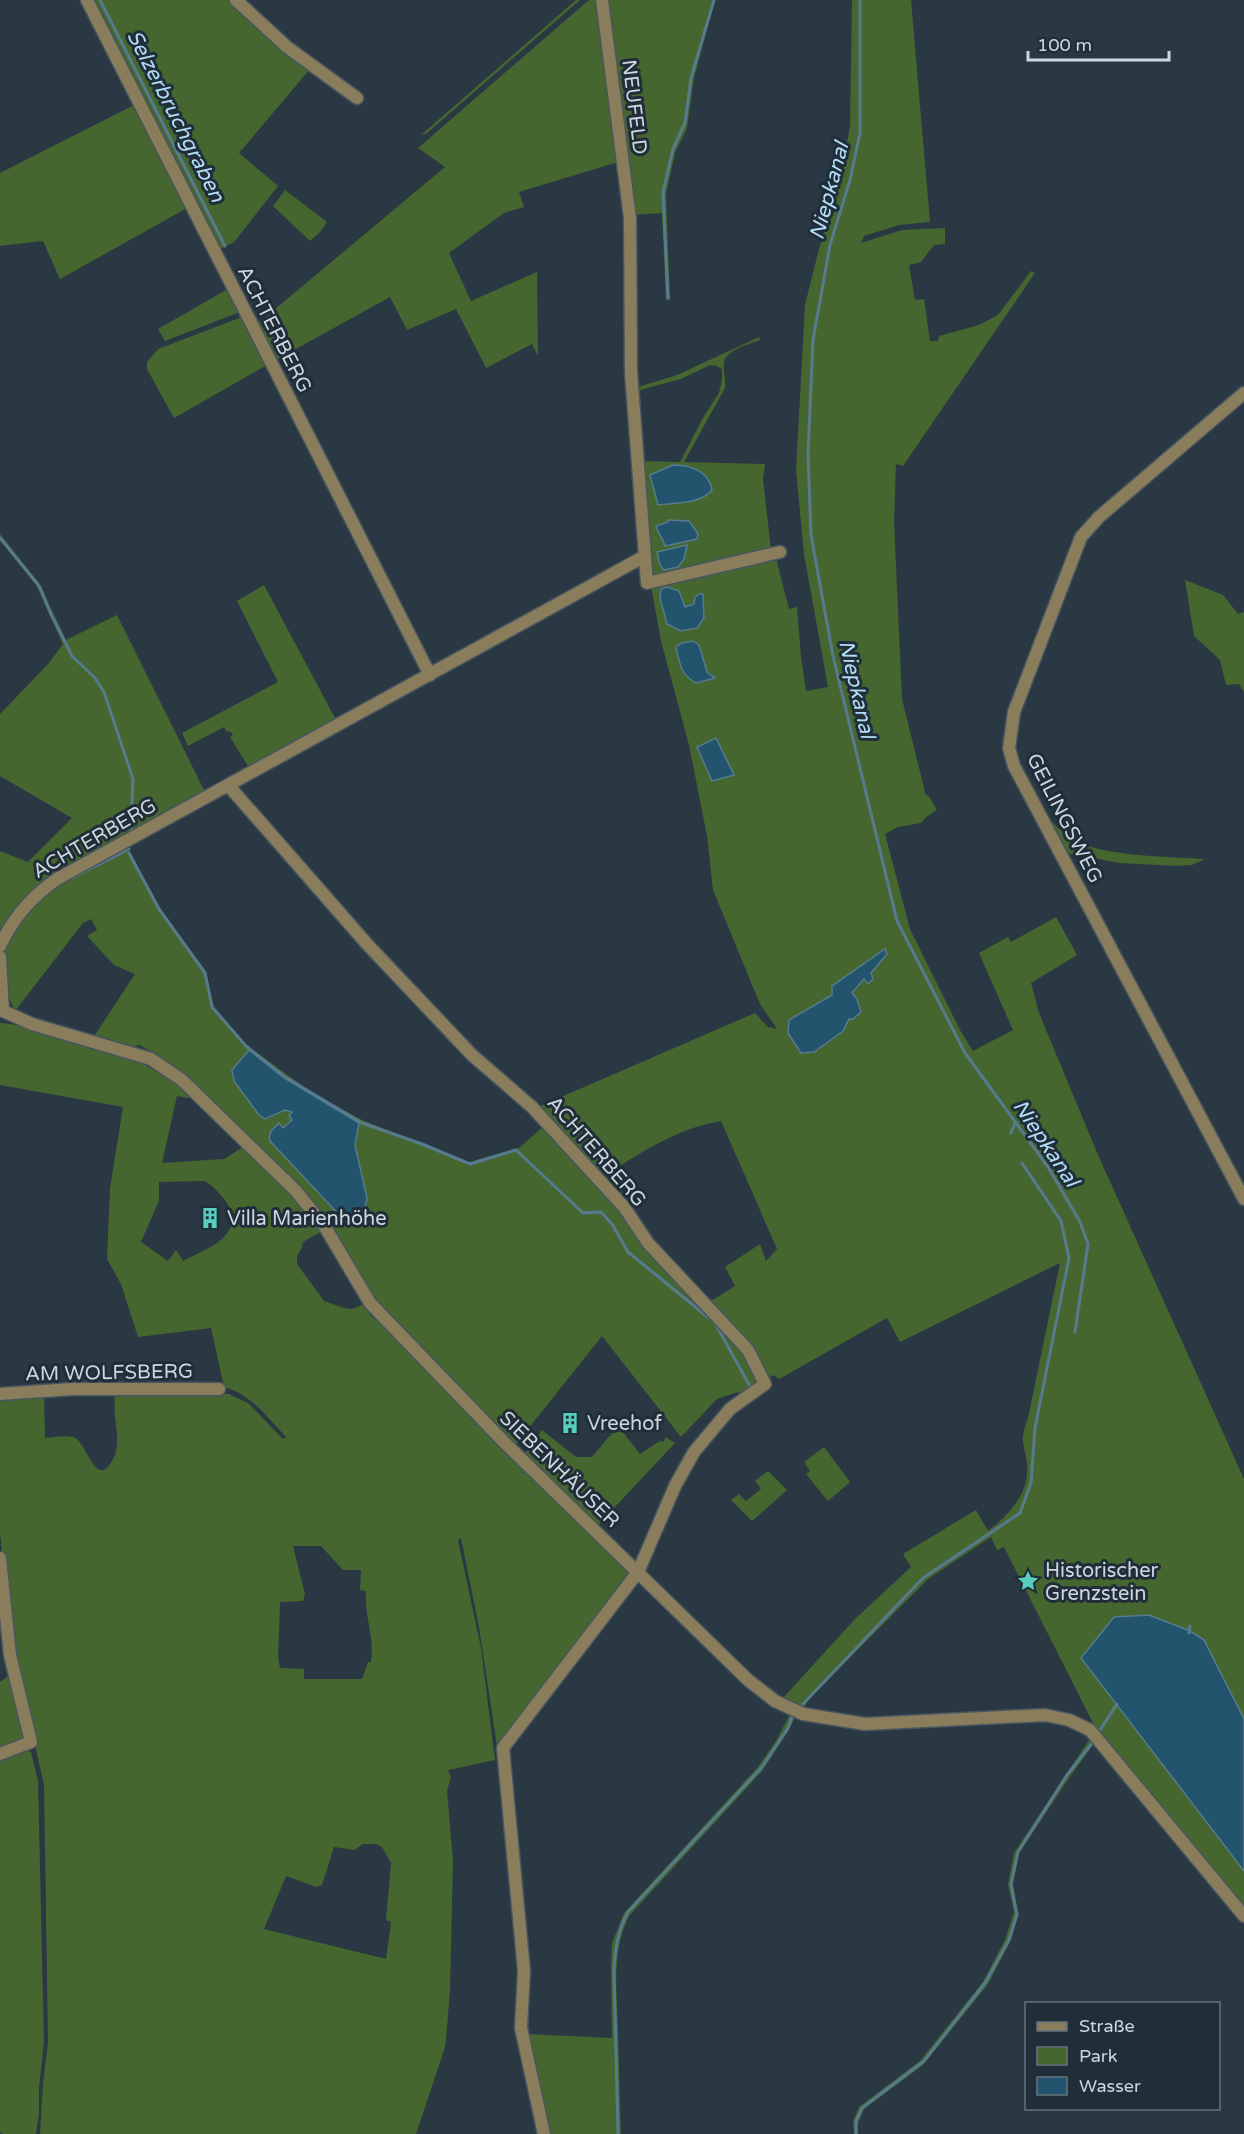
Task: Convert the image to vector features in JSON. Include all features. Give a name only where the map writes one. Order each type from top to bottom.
[{"type":"street","name":"ACHTERBERG","points":[[87,0],[430,675]]},
{"type":"street","points":[[236,0],[287,47],[357,98]]},
{"type":"street","name":"NEUFELD","points":[[602,0],[630,218],[631,372],[645,556]]},
{"type":"street","name":"GEILINGSWEG","points":[[1244,393],[1099,517],[1081,537],[1014,712],[1009,748],[1014,766],[1244,1199]]},
{"type":"street","points":[[645,556],[647,583],[780,552]]},
{"type":"street","name":"ACHTERBERG","points":[[0,946],[8,929],[36,894],[57,879],[645,556]]},
{"type":"street","name":"ACHTERBERG","points":[[228,785],[367,944],[472,1055],[532,1107],[624,1207],[648,1243],[748,1350],[759,1370],[765,1384],[730,1408],[694,1452],[675,1486],[638,1572]]},
{"type":"street","points":[[0,957],[2,1014]]},
{"type":"street","name":"SIEBENHÄUSER","points":[[2,1014],[151,1059],[182,1080],[296,1191],[324,1227],[370,1303],[503,1441],[748,1680],[775,1701],[803,1714],[865,1724],[1045,1715],[1069,1720],[1090,1730],[1244,1916]]},
{"type":"street","name":"AM WOLFSBERG","points":[[0,1394],[74,1389],[219,1389]]},
{"type":"street","points":[[0,1558],[10,1655],[31,1742],[0,1754]]},
{"type":"street","points":[[544,2134],[521,2028],[524,1971],[503,1748],[638,1572]]},
{"type":"green space","points":[[95,0],[229,0],[269,38],[310,69],[239,153],[278,186],[234,242],[218,250],[92,3]]},
{"type":"green space","points":[[576,0],[580,0],[427,133],[421,135]]},
{"type":"green space","points":[[589,0],[598,0],[618,162],[519,192],[524,207],[504,213],[449,253],[471,301],[537,272],[538,356],[532,344],[486,368],[456,309],[407,330],[390,297],[274,361],[256,325],[445,167],[418,148]]},
{"type":"green space","points":[[606,0],[715,0],[694,78],[687,128],[675,153],[666,194],[670,300],[666,300],[662,213],[632,215]]},
{"type":"green space","points":[[852,0],[911,0],[930,222],[899,225],[864,236],[861,243],[902,230],[945,228],[945,244],[934,245],[921,262],[909,265],[915,300],[924,299],[930,341],[938,341],[939,336],[979,325],[998,315],[1031,271],[1035,273],[903,466],[896,464],[894,521],[902,699],[926,796],[928,795],[937,810],[921,823],[898,827],[885,834],[910,929],[960,1030],[973,1051],[1013,1030],[979,953],[1008,937],[1011,942],[1056,917],[1077,955],[1031,983],[1039,1013],[1098,1155],[1244,1479],[1244,1719],[1204,1640],[1081,1658],[1244,1871],[1244,1909],[1094,1725],[1004,1547],[997,1550],[991,1537],[928,1579],[809,1699],[804,1707],[783,1698],[856,1618],[911,1567],[903,1554],[976,1510],[988,1531],[1003,1518],[1022,1494],[1027,1475],[1024,1432],[1060,1263],[900,1342],[887,1318],[779,1379],[774,1375],[767,1379],[708,1303],[735,1286],[725,1267],[760,1244],[766,1261],[777,1249],[721,1121],[689,1129],[674,1136],[644,1151],[602,1177],[538,1107],[755,1013],[768,1027],[777,1029],[760,1004],[713,890],[707,836],[689,745],[661,641],[651,586],[776,558],[789,609],[797,607],[806,691],[828,687],[804,554],[796,470],[805,305],[839,182],[850,127]],"holes":[[[667,587],[679,593],[685,607],[695,604],[667,624],[661,589]],[[699,645],[707,672],[714,678],[686,677]],[[887,954],[852,993],[789,1020],[832,995]]]},
{"type":"green space","points":[[136,104],[187,208],[60,279],[43,241],[0,246],[0,173]]},
{"type":"green space","points":[[285,190],[327,222],[310,241],[273,206]]},
{"type":"green space","points":[[228,289],[240,312],[165,341],[158,329]]},
{"type":"green space","points":[[242,317],[267,365],[174,418],[147,369],[147,362],[158,349]]},
{"type":"green space","points":[[759,337],[760,340],[739,348],[725,358],[725,388],[684,462],[765,464],[763,479],[771,550],[655,579],[650,575],[641,461],[680,462],[719,393],[722,369],[710,365],[681,379],[636,391],[635,388],[677,375]]},
{"type":"green space","points":[[0,534],[39,583],[66,640],[117,615],[205,792],[25,899],[12,913],[0,933],[0,851],[28,862],[72,818],[0,776],[0,714],[49,663],[63,644],[36,585],[0,540]]},
{"type":"green space","points":[[1185,580],[1223,595],[1238,614],[1244,612],[1244,692],[1239,684],[1226,685],[1220,660],[1194,636]]},
{"type":"green space","points":[[264,585],[336,720],[249,768],[230,737],[233,735],[224,727],[188,746],[182,733],[278,682],[237,601]]},
{"type":"green space","points":[[1044,814],[1067,836],[1088,846],[1138,855],[1205,859],[1192,865],[1176,866],[1120,863],[1065,853]]},
{"type":"green space","points":[[128,849],[160,908],[206,972],[214,1007],[245,1044],[312,1093],[362,1120],[469,1162],[519,1148],[545,1125],[751,1358],[762,1384],[741,1396],[738,1392],[717,1399],[681,1437],[602,1336],[516,1444],[380,1308],[328,1227],[196,1088],[163,1058],[139,1045],[126,1050],[93,1038],[135,974],[114,965],[87,936],[97,930],[91,919],[83,923],[15,1011],[8,995],[5,947],[20,918],[50,887]],"holes":[[[248,1051],[284,1078],[359,1123],[355,1145],[367,1198],[271,1131],[283,1128],[293,1120],[293,1112],[285,1110],[268,1119],[259,1115],[232,1075]]]},
{"type":"green space","points":[[0,1023],[71,1038],[127,1057],[162,1074],[195,1099],[177,1096],[162,1163],[224,1159],[243,1147],[292,1193],[322,1231],[303,1242],[297,1256],[297,1264],[324,1301],[352,1309],[364,1304],[371,1316],[387,1328],[627,1569],[628,1580],[497,1746],[479,1627],[461,1538],[458,1540],[481,1648],[495,1760],[448,1770],[451,1777],[447,1791],[453,1861],[450,1990],[446,2040],[416,2134],[40,2134],[48,2043],[44,1785],[9,1630],[0,1532],[0,1397],[44,1394],[45,1438],[73,1437],[78,1440],[97,1468],[102,1470],[108,1467],[117,1447],[114,1393],[229,1394],[248,1403],[283,1439],[286,1437],[250,1401],[234,1390],[224,1387],[211,1328],[138,1337],[121,1284],[107,1259],[110,1188],[123,1107],[0,1085]],"holes":[[[204,1181],[213,1186],[228,1204],[232,1222],[229,1230],[217,1243],[200,1253],[183,1261],[176,1250],[168,1261],[141,1242],[159,1200],[159,1182]],[[293,1546],[321,1546],[343,1570],[361,1570],[360,1590],[366,1591],[372,1653],[371,1662],[368,1662],[362,1679],[304,1679],[304,1669],[280,1668],[278,1656],[280,1602],[303,1601],[305,1594]],[[363,1844],[376,1844],[382,1847],[391,1863],[386,1920],[391,1922],[386,1959],[264,1929],[286,1876],[316,1887],[322,1885],[334,1847],[354,1850]]]},
{"type":"green space","points":[[618,1426],[640,1454],[660,1441],[663,1442],[666,1437],[675,1443],[598,1525],[525,1453],[542,1430],[576,1457],[592,1457]]},
{"type":"green space","points":[[824,1447],[850,1482],[828,1501],[806,1474],[810,1471],[804,1462]]},
{"type":"green space","points":[[768,1471],[787,1490],[752,1521],[731,1500],[739,1494],[746,1501],[761,1489],[755,1481]]},
{"type":"green space","points":[[12,1673],[27,1740],[0,1752],[0,1682]]},
{"type":"green space","points":[[790,1714],[795,1717],[789,1730],[762,1771],[629,1916],[623,1930],[616,1973],[621,2134],[548,2134],[526,2034],[612,2038],[612,1943],[624,1913],[758,1767],[776,1741]]},
{"type":"green space","points":[[1091,1737],[1095,1742],[1019,1853],[1013,1884],[1018,1914],[1011,1940],[988,1984],[923,2065],[864,2109],[858,2123],[858,2134],[854,2134],[853,2121],[859,2107],[920,2061],[983,1982],[1005,1940],[1014,1912],[1008,1885],[1014,1853]]},
{"type":"green space","points":[[25,1749],[31,1752],[38,1781],[44,2042],[36,2134],[3,2134],[0,2132],[0,1759]]},
{"type":"water","points":[[673,465],[698,470],[707,478],[712,490],[707,495],[694,500],[658,505],[650,475]]},
{"type":"water","points":[[668,520],[689,521],[698,534],[697,539],[665,546],[656,526]]},
{"type":"water","points":[[687,545],[684,559],[678,567],[664,570],[660,565],[657,552]]},
{"type":"water","points":[[667,587],[679,591],[685,607],[694,604],[695,597],[703,594],[704,618],[697,628],[681,631],[667,624],[660,598],[661,589]]},
{"type":"water","points":[[693,641],[699,645],[707,672],[715,678],[696,683],[684,672],[676,647]]},
{"type":"water","points":[[716,738],[734,775],[712,781],[697,747]]},
{"type":"water","points":[[885,949],[887,954],[871,973],[873,979],[868,984],[864,979],[852,993],[857,999],[861,1012],[853,1019],[849,1019],[843,1031],[814,1052],[801,1053],[788,1033],[789,1020],[832,995],[832,986]]},
{"type":"water","points":[[249,1050],[284,1078],[359,1123],[355,1145],[367,1198],[361,1212],[350,1222],[342,1218],[271,1142],[269,1138],[271,1131],[279,1123],[283,1128],[292,1120],[289,1115],[292,1112],[285,1110],[265,1119],[259,1115],[234,1081],[232,1070]]},
{"type":"water","points":[[1149,1615],[1190,1631],[1204,1640],[1244,1719],[1244,1871],[1081,1658],[1114,1617]]},
{"type":"waterway","name":"Selzerbruchgraben","points":[[100,0],[225,246]]},
{"type":"waterway","points":[[668,298],[663,192],[673,149],[685,123],[691,78],[714,0]]},
{"type":"waterway","name":"Niepkanal","points":[[860,0],[860,133],[850,180],[830,245],[813,340],[808,454],[811,535],[833,656],[897,921],[965,1053],[1048,1167],[1080,1222],[1088,1244],[1075,1332]]},
{"type":"waterway","points":[[0,538],[40,587],[72,656],[95,678],[104,692],[133,779],[131,832]]},
{"type":"waterway","points":[[72,878],[129,849]]},
{"type":"waterway","points":[[129,853],[159,909],[205,973],[212,1007],[246,1046],[285,1077],[362,1123],[470,1164],[516,1150],[583,1213],[601,1212],[612,1224],[628,1252],[715,1323],[752,1390]]},
{"type":"waterway","points":[[1011,1133],[1015,1123]]},
{"type":"waterway","points":[[803,1704],[923,1578],[1020,1513],[1031,1483],[1035,1428],[1069,1258],[1061,1221],[1022,1163]]},
{"type":"waterway","points":[[1189,1633],[1190,1626]]},
{"type":"waterway","points":[[1100,1730],[1117,1704]]},
{"type":"waterway","points":[[618,2134],[614,1970],[615,1954],[622,1926],[628,1912],[762,1767],[788,1728],[792,1717]]},
{"type":"waterway","points":[[856,2134],[856,2121],[862,2108],[924,2061],[985,1983],[1009,1940],[1017,1915],[1011,1884],[1018,1852],[1067,1775],[1093,1742]]},
{"type":"place","name":"Villa Marienhöhe","points":[[210,1218]]},
{"type":"place","name":"Vreehof","points":[[570,1423]]},
{"type":"place","name":"Historischer Grenzstein","points":[[1028,1581]]}]
